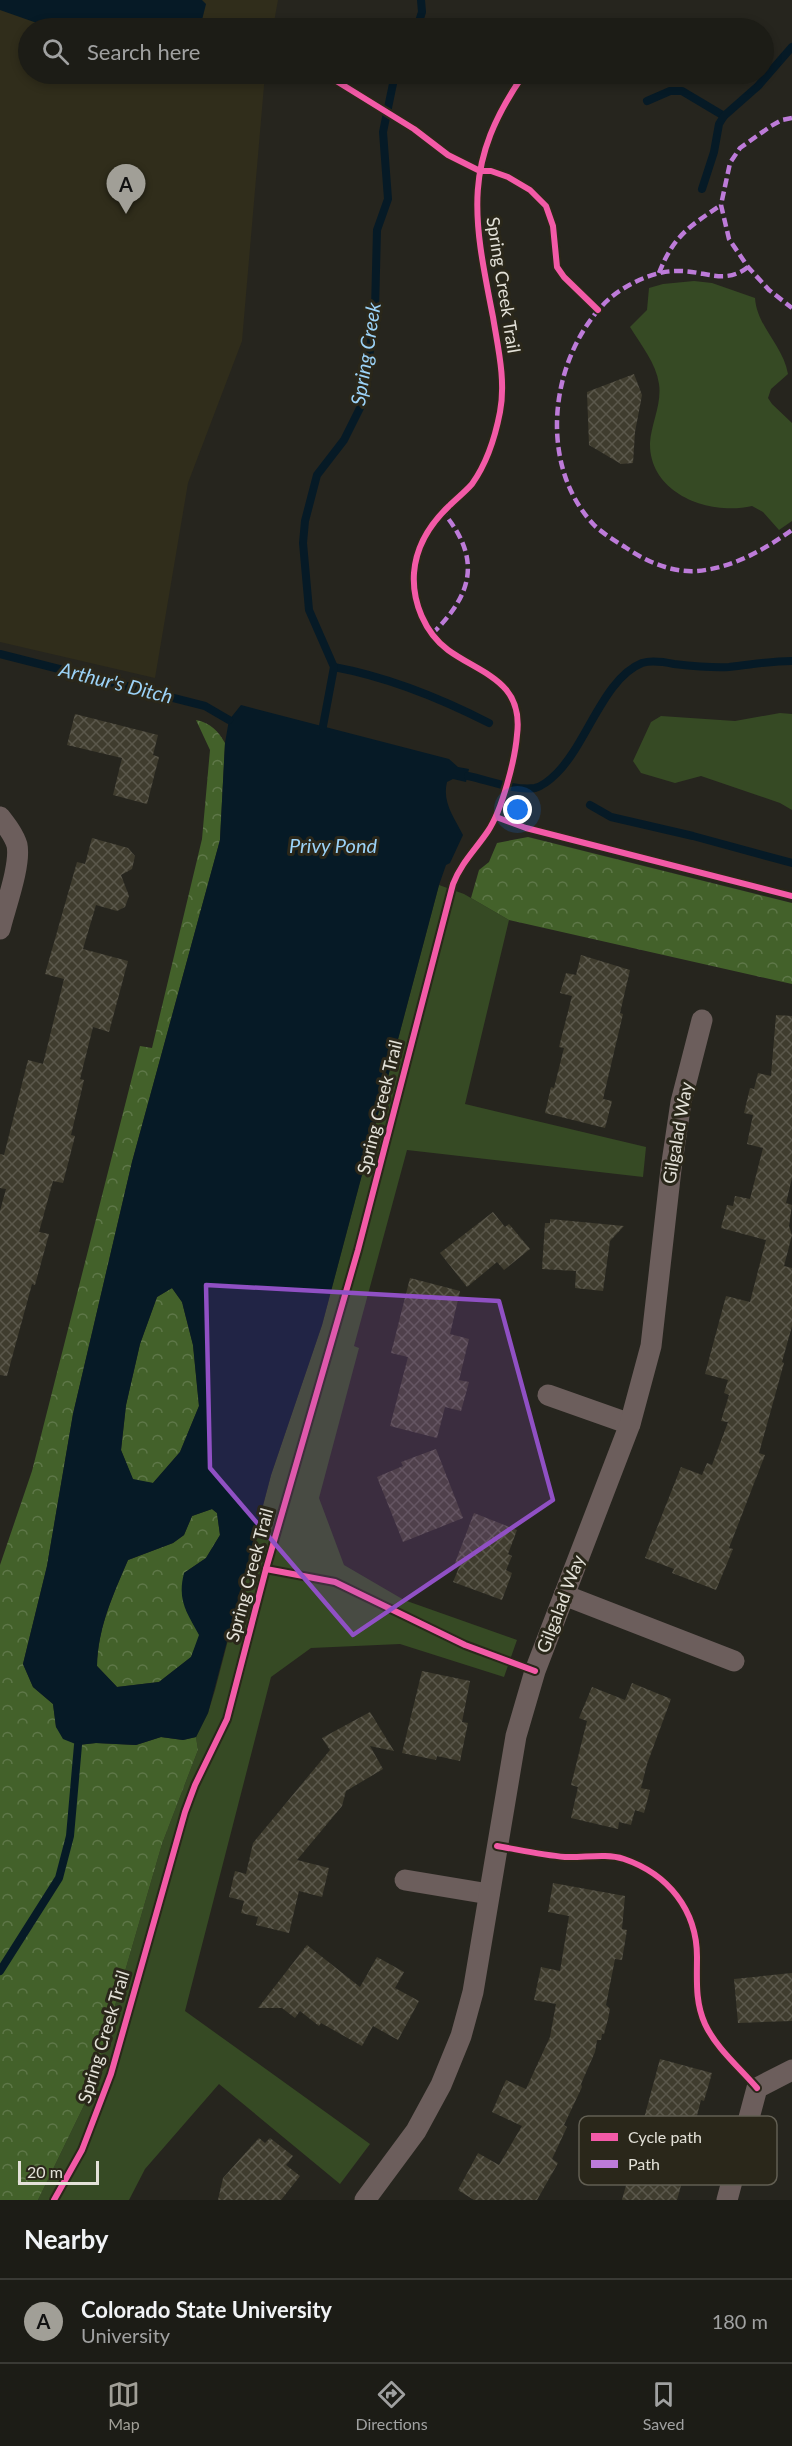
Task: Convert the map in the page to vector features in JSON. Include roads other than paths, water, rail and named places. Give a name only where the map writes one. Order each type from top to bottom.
[{"type":"street","points":[[0,929],[14,873],[17,846],[5,824]]},
{"type":"street","name":"Gilgalad Way","points":[[365,2200],[416,2131],[445,2075],[461,2036],[473,1992],[516,1736],[535,1671],[630,1424],[651,1346],[681,1102],[702,1020]]},
{"type":"street","points":[[548,1395],[630,1424]]},
{"type":"street","points":[[564,1595],[734,1661]]},
{"type":"street","points":[[405,1880],[489,1894]]},
{"type":"street","points":[[750,2116],[757,2088],[792,2070]]},
{"type":"street","points":[[727,2200],[731,2185]]},
{"type":"water","points":[[0,0],[202,0],[206,4],[202,18],[23,18],[0,10]]},
{"type":"water","name":"Privy Pond","points":[[241,705],[449,759],[458,767],[469,769],[466,782],[453,779],[447,782],[446,789],[447,803],[463,835],[450,863],[446,865],[439,885],[322,1325],[271,1475],[208,1713],[196,1737],[183,1740],[161,1737],[136,1745],[96,1743],[78,1745],[63,1739],[56,1727],[53,1704],[33,1687],[23,1664],[47,1566],[73,1414],[132,1162],[220,840],[225,743],[229,720]],"holes":[[[172,1288],[182,1302],[193,1345],[199,1406],[180,1452],[153,1483],[133,1479],[121,1450],[126,1405],[140,1344],[157,1297]],[[212,1509],[217,1513],[220,1535],[206,1558],[184,1573],[182,1583],[184,1606],[199,1635],[191,1657],[159,1682],[117,1687],[97,1666],[98,1652],[107,1612],[128,1560],[173,1543],[184,1535],[192,1516]]]},
{"type":"waterway","name":"Spring Creek","points":[[420,18],[421,0]]},
{"type":"waterway","points":[[774,68],[792,47]]},
{"type":"waterway","name":"Spring Creek","points":[[323,726],[334,667],[309,610],[303,543],[305,521],[317,475],[344,440],[361,406],[375,310],[377,230],[388,199],[383,132],[393,84]]},
{"type":"waterway","points":[[702,189],[714,152],[719,124],[724,116],[760,84]]},
{"type":"waterway","points":[[647,101],[670,91],[682,91],[724,116]]},
{"type":"waterway","name":"Arthur's Ditch","points":[[0,654],[205,706],[229,720]]},
{"type":"waterway","points":[[468,776],[527,789],[544,784],[568,760],[606,696],[617,682],[642,663],[729,667],[792,661]]},
{"type":"waterway","points":[[334,667],[374,676],[413,689],[489,723]]},
{"type":"waterway","points":[[590,805],[611,817],[792,863]]},
{"type":"waterway","name":"Spring Creek","points":[[0,1971],[59,1878],[70,1836],[78,1745]]},
{"type":"place","name":"Colorado State University","points":[[126,214]]}]
